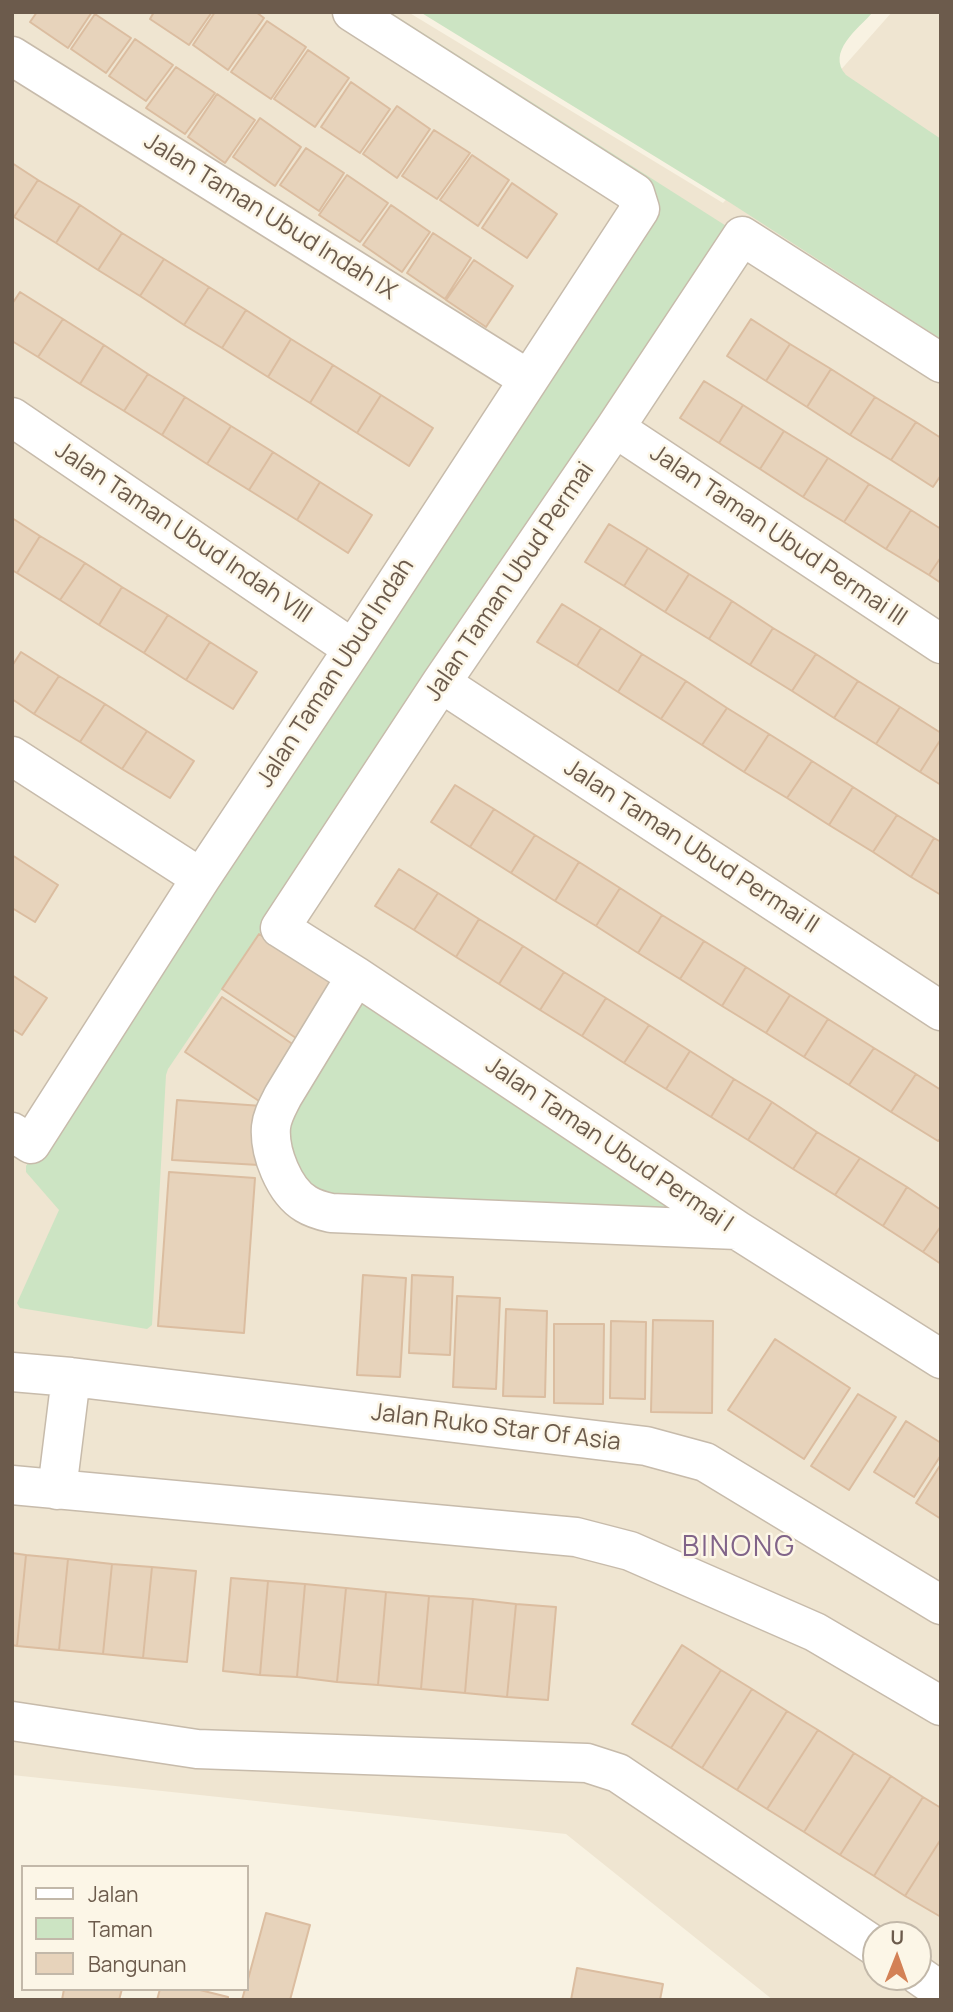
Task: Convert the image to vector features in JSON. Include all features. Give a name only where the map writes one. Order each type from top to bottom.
[{"type":"street","name":"Jalan Taman Ubud Indah","points":[[21,1138],[201,878],[638,213],[639,203],[635,193],[352,12]]},
{"type":"street","name":"Jalan Taman Ubud Indah IX","points":[[12,56],[528,379]]},
{"type":"street","name":"Jalan Taman Ubud Permai","points":[[280,928],[741,236],[941,363]]},
{"type":"street","name":"Jalan Taman Ubud Indah VIII","points":[[12,417],[353,649]]},
{"type":"street","name":"Jalan Taman Ubud Permai III","points":[[615,428],[941,645]]},
{"type":"street","name":"Jalan Taman Ubud Permai II","points":[[441,683],[941,1011]]},
{"type":"street","points":[[12,756],[201,878]]},
{"type":"street","name":"Jalan Taman Ubud Permai I","points":[[280,928],[737,1230],[941,1360]]},
{"type":"street","points":[[356,976],[283,1097],[271,1127],[274,1157],[303,1203],[331,1213],[737,1230]]},
{"type":"street","name":"Jalan Ruko Star Of Asia","points":[[12,1372],[646,1446],[705,1462],[941,1605]]},
{"type":"street","points":[[57,1490],[71,1377]]},
{"type":"street","points":[[12,1485],[576,1537],[630,1550],[815,1632],[941,1706]]},
{"type":"street","points":[[12,1721],[197,1749],[587,1763],[618,1773],[862,1938]]},
{"type":"shaded area","points":[[12,12],[408,12],[723,203],[892,12],[941,12],[941,2000],[773,2000],[566,1834],[12,1775]]},
{"type":"green space","points":[[356,12],[390,12],[742,236],[168,1069],[152,1325],[147,1329],[20,1308],[17,1303],[59,1210],[26,1172],[26,1166],[201,878],[638,213]]},
{"type":"green space","points":[[420,12],[873,12],[846,41],[840,58],[841,66],[846,75],[941,139],[941,339],[729,202]]},
{"type":"green space","points":[[356,976],[737,1230],[316,1209],[275,1112]]},
{"type":"building","points":[[37,12],[92,12],[68,48],[30,22]]},
{"type":"building","points":[[154,12],[212,12],[189,45],[150,19]]},
{"type":"building","points":[[215,12],[256,12],[264,18],[228,70],[193,45]]},
{"type":"building","points":[[95,14],[131,38],[106,73],[71,49]]},
{"type":"building","points":[[267,21],[306,47],[271,99],[231,72]]},
{"type":"building","points":[[135,39],[173,65],[146,101],[109,76]]},
{"type":"building","points":[[308,50],[349,78],[315,127],[274,99]]},
{"type":"building","points":[[176,67],[215,93],[185,134],[146,108]]},
{"type":"building","points":[[351,82],[390,109],[360,153],[321,127]]},
{"type":"building","points":[[217,94],[255,120],[225,163],[188,137]]},
{"type":"building","points":[[397,106],[430,129],[397,178],[363,154]]},
{"type":"building","points":[[260,118],[301,147],[275,186],[233,157]]},
{"type":"building","points":[[434,130],[470,153],[437,199],[402,176]]},
{"type":"building","points":[[306,148],[344,173],[319,211],[280,185]]},
{"type":"building","points":[[472,155],[509,180],[478,226],[440,200]]},
{"type":"building","points":[[12,163],[38,180],[14,217],[12,216]]},
{"type":"building","points":[[347,175],[388,203],[360,242],[319,215]]},
{"type":"building","points":[[38,180],[80,205],[56,243],[14,217]]},
{"type":"building","points":[[512,183],[557,214],[527,258],[482,228]]},
{"type":"building","points":[[80,205],[122,233],[98,270],[56,243]]},
{"type":"building","points":[[391,205],[430,232],[402,272],[363,245]]},
{"type":"building","points":[[122,233],[164,259],[140,296],[98,270]]},
{"type":"building","points":[[433,233],[471,258],[445,299],[407,273]]},
{"type":"building","points":[[164,259],[209,287],[184,325],[140,296]]},
{"type":"building","points":[[474,260],[513,286],[486,327],[446,300]]},
{"type":"building","points":[[209,287],[246,310],[222,348],[184,325]]},
{"type":"building","points":[[20,292],[63,319],[38,357],[12,341],[12,304]]},
{"type":"building","points":[[246,310],[291,339],[268,377],[222,348]]},
{"type":"building","points":[[63,319],[104,345],[80,384],[38,357]]},
{"type":"building","points":[[751,319],[790,344],[766,381],[727,356]]},
{"type":"building","points":[[291,339],[333,365],[310,403],[268,377]]},
{"type":"building","points":[[790,344],[831,369],[807,407],[766,381]]},
{"type":"building","points":[[104,345],[148,374],[124,411],[80,384]]},
{"type":"building","points":[[333,365],[381,395],[357,433],[310,403]]},
{"type":"building","points":[[831,369],[875,397],[850,435],[807,407]]},
{"type":"building","points":[[148,374],[185,397],[162,435],[124,411]]},
{"type":"building","points":[[704,381],[743,405],[719,443],[680,418]]},
{"type":"building","points":[[381,395],[433,428],[409,466],[357,433]]},
{"type":"building","points":[[185,397],[231,426],[207,464],[162,435]]},
{"type":"building","points":[[875,397],[916,422],[891,460],[850,435]]},
{"type":"building","points":[[743,405],[784,431],[760,469],[719,443]]},
{"type":"building","points":[[916,422],[941,438],[941,475],[933,487],[891,460]]},
{"type":"building","points":[[231,426],[273,452],[249,490],[207,464]]},
{"type":"building","points":[[784,431],[828,458],[803,497],[760,469]]},
{"type":"building","points":[[273,452],[320,482],[297,520],[249,490]]},
{"type":"building","points":[[828,458],[869,484],[844,522],[803,497]]},
{"type":"building","points":[[320,482],[372,515],[348,553],[297,520]]},
{"type":"building","points":[[869,484],[911,510],[886,549],[844,522]]},
{"type":"building","points":[[911,510],[941,529],[941,557],[929,575],[886,549]]},
{"type":"building","points":[[12,518],[40,536],[17,573],[12,570]]},
{"type":"building","points":[[609,524],[648,548],[624,586],[585,562]]},
{"type":"building","points":[[40,536],[85,563],[60,600],[17,573]]},
{"type":"building","points":[[648,548],[689,574],[665,612],[624,586]]},
{"type":"building","points":[[941,557],[941,583],[929,575]]},
{"type":"building","points":[[85,563],[122,587],[99,625],[60,600]]},
{"type":"building","points":[[689,574],[732,601],[709,639],[665,612]]},
{"type":"building","points":[[122,587],[168,615],[144,653],[99,625]]},
{"type":"building","points":[[732,601],[773,628],[750,665],[709,639]]},
{"type":"building","points":[[562,604],[601,628],[577,666],[537,642]]},
{"type":"building","points":[[168,615],[210,642],[186,680],[144,653]]},
{"type":"building","points":[[601,628],[642,654],[618,692],[577,666]]},
{"type":"building","points":[[773,628],[816,654],[792,691],[750,665]]},
{"type":"building","points":[[210,642],[257,672],[233,709],[186,680]]},
{"type":"building","points":[[21,652],[59,676],[34,714],[12,699],[12,666]]},
{"type":"building","points":[[642,654],[686,681],[661,719],[618,692]]},
{"type":"building","points":[[816,654],[858,681],[834,718],[792,691]]},
{"type":"building","points":[[59,676],[105,704],[80,742],[34,714]]},
{"type":"building","points":[[686,681],[727,708],[702,745],[661,719]]},
{"type":"building","points":[[858,681],[900,707],[876,744],[834,718]]},
{"type":"building","points":[[105,704],[147,731],[122,769],[80,742]]},
{"type":"building","points":[[900,707],[941,733],[941,739],[920,772],[876,744]]},
{"type":"building","points":[[727,708],[769,734],[744,772],[702,745]]},
{"type":"building","points":[[147,731],[194,761],[170,798],[122,769]]},
{"type":"building","points":[[769,734],[812,761],[787,798],[744,772]]},
{"type":"building","points":[[941,739],[941,785],[920,772]]},
{"type":"building","points":[[812,761],[853,787],[829,825],[787,798]]},
{"type":"building","points":[[455,785],[494,809],[470,847],[431,822]]},
{"type":"building","points":[[853,787],[897,815],[873,852],[829,825]]},
{"type":"building","points":[[494,809],[535,835],[511,873],[470,847]]},
{"type":"building","points":[[897,815],[934,838],[911,877],[873,852]]},
{"type":"building","points":[[535,835],[579,862],[555,901],[511,873]]},
{"type":"building","points":[[934,838],[941,842],[941,895],[911,877]]},
{"type":"building","points":[[12,855],[58,885],[35,922],[12,908]]},
{"type":"building","points":[[579,862],[620,888],[596,926],[555,901]]},
{"type":"building","points":[[399,869],[438,893],[414,930],[375,906]]},
{"type":"building","points":[[620,888],[662,915],[638,953],[596,926]]},
{"type":"building","points":[[438,893],[479,919],[456,957],[414,930]]},
{"type":"building","points":[[662,915],[704,941],[680,979],[638,953]]},
{"type":"building","points":[[479,919],[523,946],[499,984],[456,957]]},
{"type":"building","points":[[259,934],[335,984],[299,1040],[222,989]]},
{"type":"building","points":[[704,941],[746,967],[722,1006],[680,979]]},
{"type":"building","points":[[523,946],[564,972],[540,1010],[499,984]]},
{"type":"building","points":[[746,967],[790,995],[766,1033],[722,1006]]},
{"type":"building","points":[[564,972],[606,998],[582,1036],[540,1010]]},
{"type":"building","points":[[12,975],[47,998],[22,1035],[12,1029]]},
{"type":"building","points":[[790,995],[828,1019],[804,1057],[766,1033]]},
{"type":"building","points":[[222,997],[297,1047],[262,1103],[185,1052]]},
{"type":"building","points":[[606,998],[649,1025],[624,1063],[582,1036]]},
{"type":"building","points":[[828,1019],[874,1048],[849,1085],[804,1057]]},
{"type":"building","points":[[649,1025],[690,1051],[666,1089],[624,1063]]},
{"type":"building","points":[[874,1048],[916,1074],[891,1112],[849,1085]]},
{"type":"building","points":[[690,1051],[734,1079],[711,1117],[666,1089]]},
{"type":"building","points":[[916,1074],[941,1090],[941,1138],[938,1141],[891,1112]]},
{"type":"building","points":[[734,1079],[772,1102],[748,1140],[711,1117]]},
{"type":"building","points":[[177,1100],[262,1106],[259,1165],[172,1160]]},
{"type":"building","points":[[772,1102],[817,1132],[793,1169],[748,1140]]},
{"type":"building","points":[[817,1132],[860,1158],[835,1195],[793,1169]]},
{"type":"building","points":[[860,1158],[907,1187],[883,1226],[835,1195]]},
{"type":"building","points":[[169,1172],[255,1178],[244,1333],[158,1326]]},
{"type":"building","points":[[907,1187],[941,1210],[941,1226],[923,1252],[883,1226]]},
{"type":"building","points":[[941,1226],[941,1264],[923,1252]]},
{"type":"building","points":[[363,1275],[406,1278],[400,1377],[357,1375]]},
{"type":"building","points":[[412,1275],[453,1277],[450,1355],[409,1353]]},
{"type":"building","points":[[457,1296],[500,1298],[496,1389],[453,1387]]},
{"type":"building","points":[[506,1309],[547,1311],[545,1397],[503,1396]]},
{"type":"building","points":[[653,1320],[713,1321],[712,1413],[651,1412]]},
{"type":"building","points":[[611,1321],[646,1322],[645,1399],[610,1398]]},
{"type":"building","points":[[554,1324],[604,1324],[603,1404],[554,1403]]},
{"type":"building","points":[[775,1339],[850,1388],[804,1459],[728,1410]]},
{"type":"building","points":[[858,1394],[896,1417],[849,1490],[811,1466]]},
{"type":"building","points":[[906,1421],[941,1443],[941,1455],[914,1497],[874,1472]]},
{"type":"building","points":[[941,1464],[941,1519],[916,1503]]},
{"type":"building","points":[[12,1553],[26,1555],[17,1646],[12,1645]]},
{"type":"building","points":[[26,1555],[68,1559],[59,1650],[17,1646]]},
{"type":"building","points":[[68,1559],[112,1564],[103,1654],[59,1650]]},
{"type":"building","points":[[112,1564],[152,1567],[143,1658],[103,1654]]},
{"type":"building","points":[[152,1567],[196,1571],[187,1662],[143,1658]]},
{"type":"building","points":[[231,1578],[268,1581],[260,1675],[223,1671]]},
{"type":"building","points":[[268,1581],[305,1584],[297,1677],[260,1675]]},
{"type":"building","points":[[305,1584],[346,1588],[337,1682],[297,1677]]},
{"type":"building","points":[[346,1588],[386,1592],[378,1685],[337,1682]]},
{"type":"building","points":[[386,1592],[429,1596],[421,1689],[378,1685]]},
{"type":"building","points":[[429,1596],[473,1599],[465,1693],[421,1689]]},
{"type":"building","points":[[473,1599],[516,1604],[507,1697],[465,1693]]},
{"type":"building","points":[[516,1604],[556,1607],[548,1700],[507,1697]]},
{"type":"building","points":[[682,1645],[721,1670],[671,1748],[632,1724]]},
{"type":"building","points":[[721,1670],[752,1689],[702,1768],[671,1748]]},
{"type":"building","points":[[752,1689],[787,1711],[737,1790],[702,1768]]},
{"type":"building","points":[[787,1711],[818,1730],[767,1809],[737,1790]]},
{"type":"building","points":[[818,1730],[854,1753],[804,1832],[767,1809]]},
{"type":"building","points":[[854,1753],[891,1776],[840,1855],[804,1832]]},
{"type":"building","points":[[891,1776],[923,1797],[874,1876],[840,1855]]},
{"type":"building","points":[[923,1797],[941,1808],[941,1839],[905,1896],[874,1876]]},
{"type":"building","points":[[941,1839],[941,1917],[905,1896]]},
{"type":"building","points":[[266,1913],[310,1925],[290,2000],[242,2000],[244,1991],[248,1991],[248,1979]]},
{"type":"building","points":[[577,1968],[663,1984],[660,2000],[571,2000]]},
{"type":"building","points":[[64,1991],[121,1991],[119,2000],[62,2000]]},
{"type":"building","points":[[159,1991],[204,1991],[228,1997],[228,2000],[157,2000]]},
{"type":"district","name":"BINONG","points":[[739,1548]]}]
